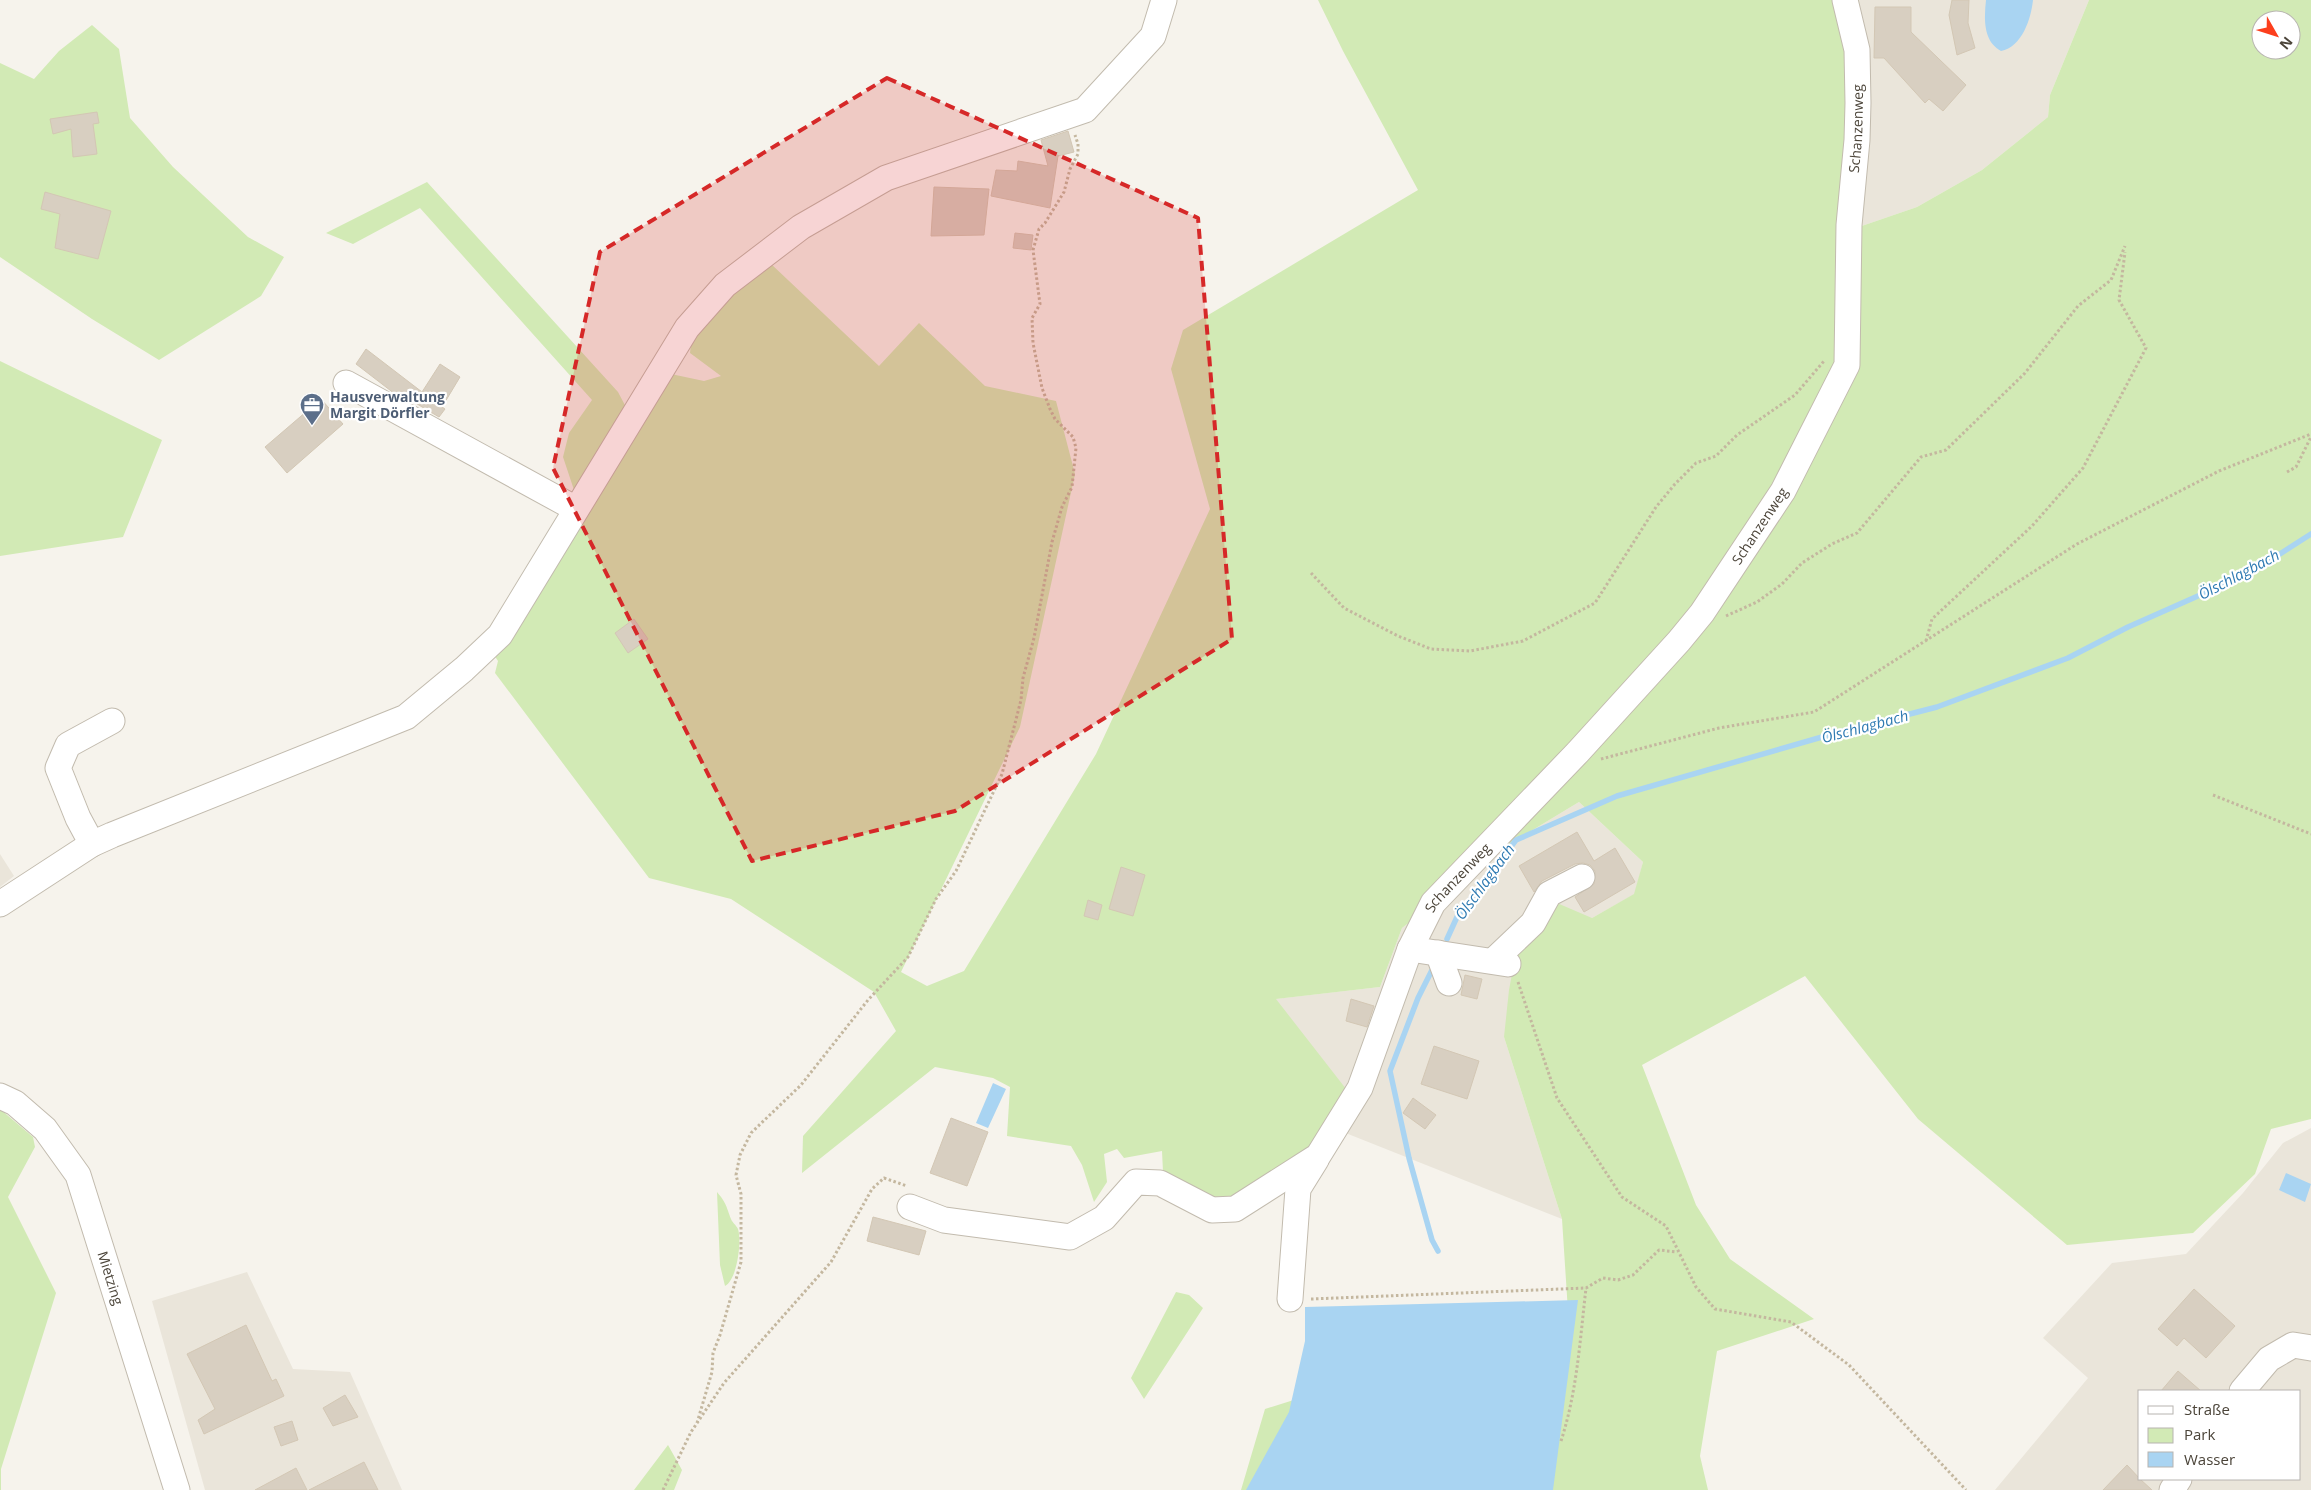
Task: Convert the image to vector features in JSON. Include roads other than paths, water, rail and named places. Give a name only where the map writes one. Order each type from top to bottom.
[{"type":"street","points":[[0,904],[92,844],[406,717],[464,669],[500,635],[687,328],[725,285],[801,228],[886,178],[1085,110],[1153,36],[1164,0]]},
{"type":"street","name":"Schanzenweg","points":[[1290,1300],[1298,1189],[1360,1088],[1410,948],[1433,903],[1578,752],[1702,612],[1783,491],[1847,365],[1849,225],[1857,140],[1858,103],[1857,50],[1845,0]]},
{"type":"street","points":[[346,383],[576,509]]},
{"type":"street","points":[[92,844],[78,818],[58,768],[68,745],[112,721]]},
{"type":"street","points":[[1410,948],[1503,963],[1533,923],[1549,894],[1582,877]]},
{"type":"street","points":[[1438,953],[1449,983]]},
{"type":"street","name":"Mietzing","points":[[0,1096],[15,1103],[45,1129],[78,1175],[177,1490]]},
{"type":"street","points":[[910,1207],[944,1220],[1070,1237],[1104,1218],[1136,1182],[1160,1183],[1212,1210],[1235,1210],[1318,1156]]},
{"type":"street","points":[[2243,1390],[2270,1359],[2293,1345],[2311,1348]]},
{"type":"water","points":[[1986,0],[2033,0],[2028,23],[2020,38],[2015,44],[2001,51],[1995,47],[1986,29]]},
{"type":"water","points":[[993,1083],[1006,1089],[988,1128],[976,1123]]},
{"type":"water","points":[[2286,1173],[2311,1184],[2305,1202],[2279,1190]]},
{"type":"water","points":[[1578,1300],[1553,1490],[1246,1490],[1289,1412],[1305,1341],[1305,1307]]},
{"type":"waterway","name":"Ölschlagbach","points":[[1447,939],[1457,917],[1516,840],[1617,796],[1836,733],[1937,707],[2068,658],[2128,627],[2252,572],[2311,534]]},
{"type":"waterway","name":"Ölschlagbach","points":[[1433,968],[1418,998],[1390,1071],[1409,1158],[1432,1240],[1438,1251]]},
{"type":"place","name":"Hausverwaltung Margit Dörfler","points":[[312,426]]}]
